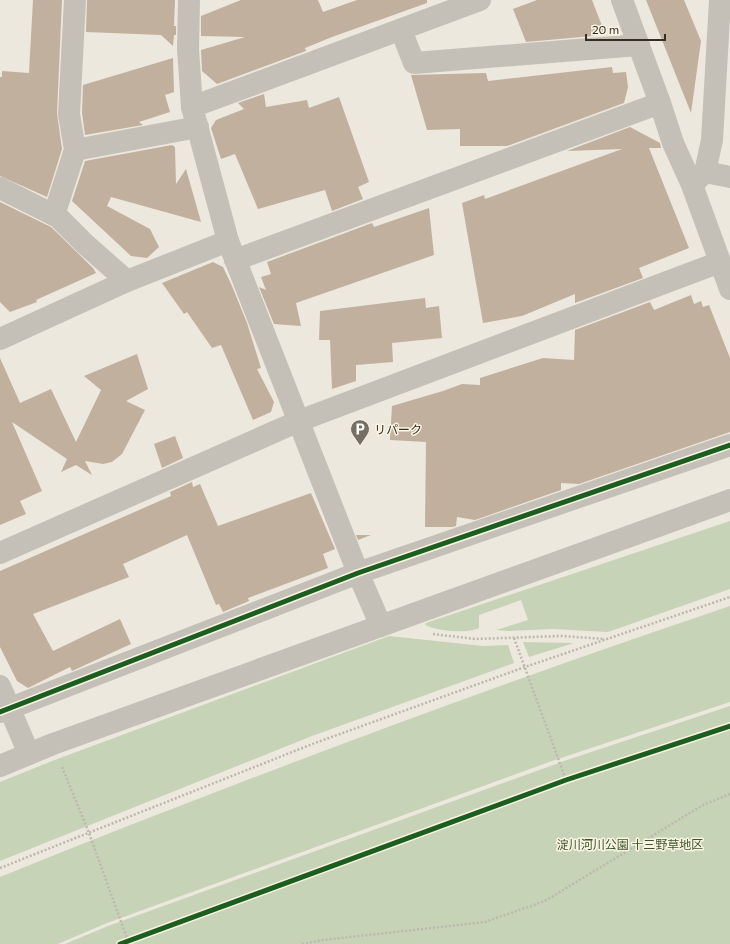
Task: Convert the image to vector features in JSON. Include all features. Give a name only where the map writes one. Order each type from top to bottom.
[{"type":"street","points":[[54,215],[75,150],[69,114],[76,0]]},
{"type":"street","points":[[189,0],[188,48],[195,117],[232,250],[358,573],[381,626]]},
{"type":"street","points":[[75,150],[195,117],[402,30],[480,0]]},
{"type":"street","points":[[622,0],[673,143],[699,178],[720,262],[730,290]]},
{"type":"street","points":[[699,178],[712,140],[724,49],[720,0]]},
{"type":"street","points":[[402,30],[414,63],[638,45]]},
{"type":"street","points":[[0,339],[127,282],[232,250],[660,103]]},
{"type":"street","points":[[699,178],[730,177]]},
{"type":"street","points":[[0,188],[54,215],[127,282]]},
{"type":"street","points":[[0,553],[298,421],[720,262]]},
{"type":"street","points":[[4,710],[358,573],[730,445]]},
{"type":"street","points":[[0,766],[53,744],[730,500]]},
{"type":"street","points":[[0,686],[4,710],[29,754]]},
{"type":"path","points":[[0,868],[315,743],[525,667],[730,597]]},
{"type":"path","points":[[431,634],[475,639],[562,636],[607,639]]},
{"type":"path","points":[[514,638],[566,780]]},
{"type":"path","points":[[53,744],[89,833],[126,942],[135,938]]},
{"type":"path","points":[[558,783],[573,778]]},
{"type":"path","points":[[302,944],[323,940],[485,922],[545,901],[703,805],[730,794]]},
{"type":"path","points":[[320,944],[323,940]]},
{"type":"green space","points":[[730,521],[730,589],[608,632],[553,629],[508,631],[496,630],[528,620],[521,600],[479,615],[479,628],[474,630],[452,631],[437,629],[425,625],[426,623]]},
{"type":"green space","points":[[730,606],[730,702],[552,761],[107,923],[58,944],[0,944],[0,877],[181,805],[363,736],[638,637]]},
{"type":"green space","points":[[389,636],[483,646],[508,645],[514,663],[312,736],[0,861],[0,782],[52,761]]},
{"type":"green space","points":[[523,642],[574,643],[529,657]]},
{"type":"green space","name":"淀川河川公園 十三野草地区","points":[[730,706],[730,944],[65,944],[108,926],[567,760]]},
{"type":"building","points":[[33,0],[62,0],[57,113],[62,149],[47,197],[0,176],[0,77],[2,77],[2,71],[29,73]]},
{"type":"building","points":[[87,0],[175,0],[174,26],[176,26],[176,35],[174,35],[173,46],[161,35],[86,32]]},
{"type":"building","points":[[241,0],[318,0],[323,12],[357,0],[427,0],[427,3],[332,37],[305,48],[306,51],[217,84],[202,71],[201,50],[245,37],[201,36],[201,16]]},
{"type":"building","points":[[537,0],[592,0],[604,31],[592,36],[526,42],[513,9]]},
{"type":"building","points":[[646,0],[684,0],[701,41],[691,113]]},
{"type":"building","points":[[173,58],[174,92],[165,95],[170,112],[139,122],[143,125],[85,135],[82,113],[83,85]]},
{"type":"building","points":[[612,67],[613,73],[626,72],[628,87],[624,103],[507,146],[460,146],[460,129],[427,130],[411,75],[486,73],[488,81]]},
{"type":"building","points":[[264,94],[266,107],[307,100],[309,108],[339,97],[369,182],[358,187],[363,199],[332,211],[325,190],[258,209],[235,154],[221,159],[211,128],[216,120],[244,109],[238,103]]},
{"type":"building","points":[[630,127],[660,143],[661,148],[649,148],[689,248],[639,268],[643,278],[575,303],[575,294],[522,316],[483,323],[462,203],[484,195],[485,199],[622,149],[567,151]]},
{"type":"building","points":[[172,145],[175,147],[176,184],[186,169],[201,222],[111,197],[107,206],[150,229],[159,247],[147,258],[131,256],[72,201],[85,161]]},
{"type":"building","points":[[0,202],[51,227],[93,268],[96,273],[36,300],[37,302],[10,312],[0,302]]},
{"type":"building","points":[[429,208],[434,255],[296,303],[301,326],[274,324],[259,287],[266,290],[261,277],[271,274],[267,262],[372,223],[374,227]]},
{"type":"building","points":[[213,262],[223,267],[232,286],[247,323],[261,368],[257,369],[274,402],[271,412],[253,420],[221,345],[212,348],[187,312],[184,314],[162,283]]},
{"type":"building","points":[[691,295],[694,304],[701,301],[703,307],[709,305],[730,358],[730,432],[579,484],[561,483],[561,490],[475,520],[457,517],[456,526],[425,527],[426,442],[390,440],[392,406],[462,384],[480,385],[480,378],[543,358],[574,360],[575,330],[650,302],[654,310]]},
{"type":"building","points":[[425,298],[426,308],[439,306],[442,338],[392,343],[393,362],[356,365],[356,381],[332,389],[330,340],[319,340],[320,311]]},
{"type":"building","points":[[137,354],[148,389],[126,401],[145,410],[122,454],[112,462],[103,464],[85,461],[92,475],[76,465],[61,472],[67,459],[12,422],[42,491],[20,501],[26,514],[0,525],[0,358],[20,403],[51,389],[76,442],[101,390],[84,376]]},
{"type":"building","points":[[175,436],[183,458],[162,468],[154,444]]},
{"type":"building","points":[[192,482],[193,487],[200,484],[218,526],[311,493],[335,549],[323,554],[328,568],[248,598],[249,601],[223,612],[219,604],[216,605],[187,535],[123,564],[129,577],[33,614],[53,651],[120,619],[131,644],[72,671],[70,667],[28,688],[17,681],[0,647],[0,571],[171,496],[170,492]]},
{"type":"building","points":[[356,535],[371,535],[358,540]]},
{"type":"cycle path","points":[[0,712],[358,573],[730,445]]},
{"type":"cycle path","points":[[120,944],[566,780],[730,726]]},
{"type":"place","name":"リパーク","points":[[360,446]]}]
